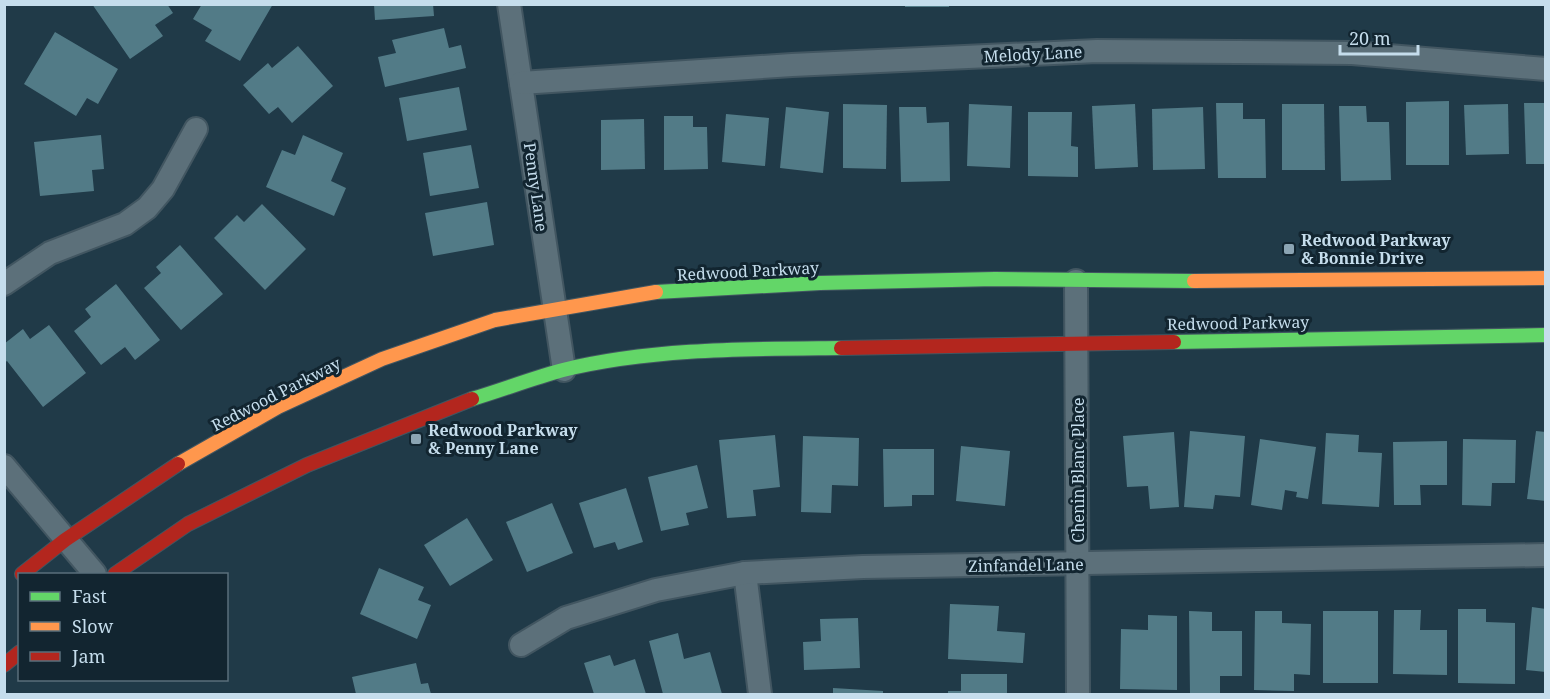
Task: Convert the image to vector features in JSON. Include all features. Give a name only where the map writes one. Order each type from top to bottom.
[{"type":"main road","name":"Redwood Parkway","points":[[24,573],[65,540],[164,472],[278,407],[382,359],[495,320],[664,291],[832,283],[995,279],[1076,281],[1545,278]]},
{"type":"main road","name":"Redwood Parkway","points":[[116,573],[188,524],[307,465],[454,405],[564,370],[644,357],[763,349],[1545,335]]},
{"type":"main road","points":[[4,665],[18,654]]},
{"type":"street","name":"Penny Lane","points":[[509,4],[564,370]]},
{"type":"street","name":"Melody Lane","points":[[520,83],[792,65],[1097,51],[1352,53],[1545,69]]},
{"type":"street","points":[[4,284],[50,253],[125,224],[147,208],[163,189],[196,129]]},
{"type":"street","name":"Chenin Blanc Place","points":[[1076,281],[1078,694]]},
{"type":"street","points":[[4,466],[94,573]]},
{"type":"street","name":"Zinfandel Lane","points":[[521,645],[566,618],[656,590],[745,573],[864,567],[1545,555]]},
{"type":"street","points":[[745,573],[759,694]]},
{"type":"building","points":[[92,4],[167,4],[173,13],[155,25],[163,36],[130,59]]},
{"type":"building","points":[[202,4],[273,4],[240,61],[205,41],[212,30],[193,19]]},
{"type":"building","points":[[374,4],[433,4],[434,16],[375,20]]},
{"type":"building","points":[[905,4],[949,4],[949,7],[905,7]]},
{"type":"building","points":[[444,28],[449,48],[461,45],[466,68],[385,87],[378,57],[396,53],[392,40]]},
{"type":"building","points":[[55,32],[118,69],[98,104],[87,98],[76,116],[24,84]]},
{"type":"building","points":[[298,46],[333,86],[292,123],[278,107],[269,114],[243,85],[268,63],[272,68]]},
{"type":"building","points":[[459,87],[467,130],[407,141],[399,98]]},
{"type":"building","points":[[1449,101],[1449,165],[1406,165],[1406,102]]},
{"type":"building","points":[[1216,103],[1243,103],[1243,119],[1265,119],[1266,178],[1218,178]]},
{"type":"building","points":[[1524,103],[1546,103],[1546,164],[1526,164]]},
{"type":"building","points":[[843,104],[887,105],[886,169],[843,168]]},
{"type":"building","points":[[969,104],[1012,106],[1010,168],[967,166]]},
{"type":"building","points":[[1135,104],[1138,167],[1095,169],[1092,106]]},
{"type":"building","points":[[1282,104],[1324,104],[1325,170],[1282,170]]},
{"type":"building","points":[[1508,104],[1509,154],[1466,155],[1464,105]]},
{"type":"building","points":[[1339,106],[1366,106],[1367,122],[1389,122],[1391,180],[1341,181]]},
{"type":"building","points":[[786,107],[829,112],[823,173],[780,168]]},
{"type":"building","points":[[899,107],[926,107],[927,123],[949,122],[950,181],[901,182]]},
{"type":"building","points":[[1203,107],[1205,169],[1153,170],[1152,109]]},
{"type":"building","points":[[1028,112],[1072,112],[1071,146],[1078,147],[1078,177],[1028,176]]},
{"type":"building","points":[[726,114],[769,118],[765,166],[722,162]]},
{"type":"building","points":[[664,116],[693,116],[693,127],[707,127],[708,169],[664,170]]},
{"type":"building","points":[[644,119],[645,169],[601,170],[601,120]]},
{"type":"building","points":[[101,135],[104,169],[92,170],[94,191],[40,196],[34,142]]},
{"type":"building","points":[[303,135],[343,153],[331,181],[346,188],[334,216],[266,187],[282,150],[295,155]]},
{"type":"building","points":[[471,145],[479,188],[430,196],[423,153]]},
{"type":"building","points":[[487,202],[494,245],[433,256],[425,213]]},
{"type":"building","points":[[262,204],[306,249],[265,290],[214,238],[237,215],[244,222]]},
{"type":"building","points":[[180,245],[223,294],[181,330],[144,288],[161,273],[156,267]]},
{"type":"building","points":[[116,284],[160,340],[135,360],[125,347],[101,365],[74,331],[91,317],[85,309]]},
{"type":"building","points":[[49,325],[86,373],[43,407],[7,361],[4,363],[4,344],[23,329],[30,339]]},
{"type":"building","points":[[1190,431],[1245,436],[1240,497],[1215,495],[1213,509],[1184,507]]},
{"type":"building","points":[[1536,431],[1546,432],[1546,501],[1527,499]]},
{"type":"building","points":[[1174,432],[1179,507],[1150,509],[1148,486],[1127,487],[1123,436]]},
{"type":"building","points":[[1326,433],[1359,435],[1358,452],[1382,453],[1379,507],[1322,504]]},
{"type":"building","points":[[775,435],[780,487],[753,490],[756,516],[727,518],[719,440]]},
{"type":"building","points":[[803,436],[859,438],[858,486],[832,485],[831,513],[801,512]]},
{"type":"building","points":[[1260,439],[1316,447],[1308,499],[1296,497],[1297,492],[1285,490],[1282,510],[1251,505]]},
{"type":"building","points":[[1463,439],[1516,440],[1515,483],[1492,483],[1491,506],[1462,505]]},
{"type":"building","points":[[1447,441],[1447,485],[1420,485],[1421,505],[1394,505],[1393,442]]},
{"type":"building","points":[[961,446],[1010,451],[1005,506],[956,501]]},
{"type":"building","points":[[883,449],[934,449],[934,495],[912,495],[912,506],[884,507]]},
{"type":"building","points":[[697,465],[708,508],[686,513],[689,525],[661,531],[648,477]]},
{"type":"building","points":[[626,488],[643,542],[618,550],[615,542],[594,548],[579,503]]},
{"type":"building","points":[[552,503],[573,553],[527,572],[506,522]]},
{"type":"building","points":[[467,518],[493,560],[450,586],[424,545]]},
{"type":"building","points":[[379,568],[424,587],[418,600],[431,605],[417,639],[360,614]]},
{"type":"building","points":[[950,604],[999,606],[997,631],[1025,633],[1023,663],[948,659]]},
{"type":"building","points":[[1532,607],[1546,609],[1546,672],[1526,670]]},
{"type":"building","points":[[1458,609],[1486,609],[1486,622],[1515,623],[1515,684],[1458,683]]},
{"type":"building","points":[[1394,610],[1421,610],[1420,630],[1447,630],[1447,675],[1393,674]]},
{"type":"building","points":[[1189,611],[1212,612],[1212,631],[1242,631],[1242,676],[1220,676],[1220,694],[1190,694]]},
{"type":"building","points":[[1255,611],[1282,611],[1282,623],[1311,624],[1310,675],[1294,674],[1294,691],[1254,690]]},
{"type":"building","points":[[1323,611],[1378,611],[1378,683],[1323,683]]},
{"type":"building","points":[[1148,615],[1177,616],[1177,690],[1120,689],[1121,629],[1148,630]]},
{"type":"building","points":[[858,618],[860,668],[804,670],[803,642],[821,641],[820,619]]},
{"type":"building","points":[[678,633],[684,659],[710,652],[722,694],[663,694],[649,641]]},
{"type":"building","points":[[610,655],[614,666],[635,659],[646,694],[594,694],[584,663]]},
{"type":"building","points":[[416,663],[421,684],[428,683],[431,694],[356,694],[352,677]]},
{"type":"building","points":[[961,674],[1007,674],[1007,694],[948,694],[948,691],[961,691]]},
{"type":"building","points":[[833,688],[883,691],[883,694],[833,694]]},
{"type":"traffic: fast","points":[[656,292],[820,283],[995,279],[1194,281]]},
{"type":"traffic: fast","points":[[1174,342],[1546,335]]},
{"type":"traffic: fast","points":[[472,399],[563,370],[632,357],[702,351],[841,348]]},
{"type":"traffic: slow","points":[[1194,281],[1546,278]]},
{"type":"traffic: slow","points":[[178,464],[278,407],[382,359],[495,320],[656,292]]},
{"type":"traffic: jam","points":[[841,348],[1174,342]]},
{"type":"traffic: jam","points":[[116,573],[188,524],[307,465],[472,399]]},
{"type":"traffic: jam","points":[[23,573],[65,540],[178,464]]},
{"type":"traffic: jam","points":[[4,665],[18,654]]},
{"type":"place","name":"Redwood Parkway & Bonnie Drive","points":[[1289,249]]},
{"type":"place","name":"Redwood Parkway & Penny Lane","points":[[416,439]]}]
